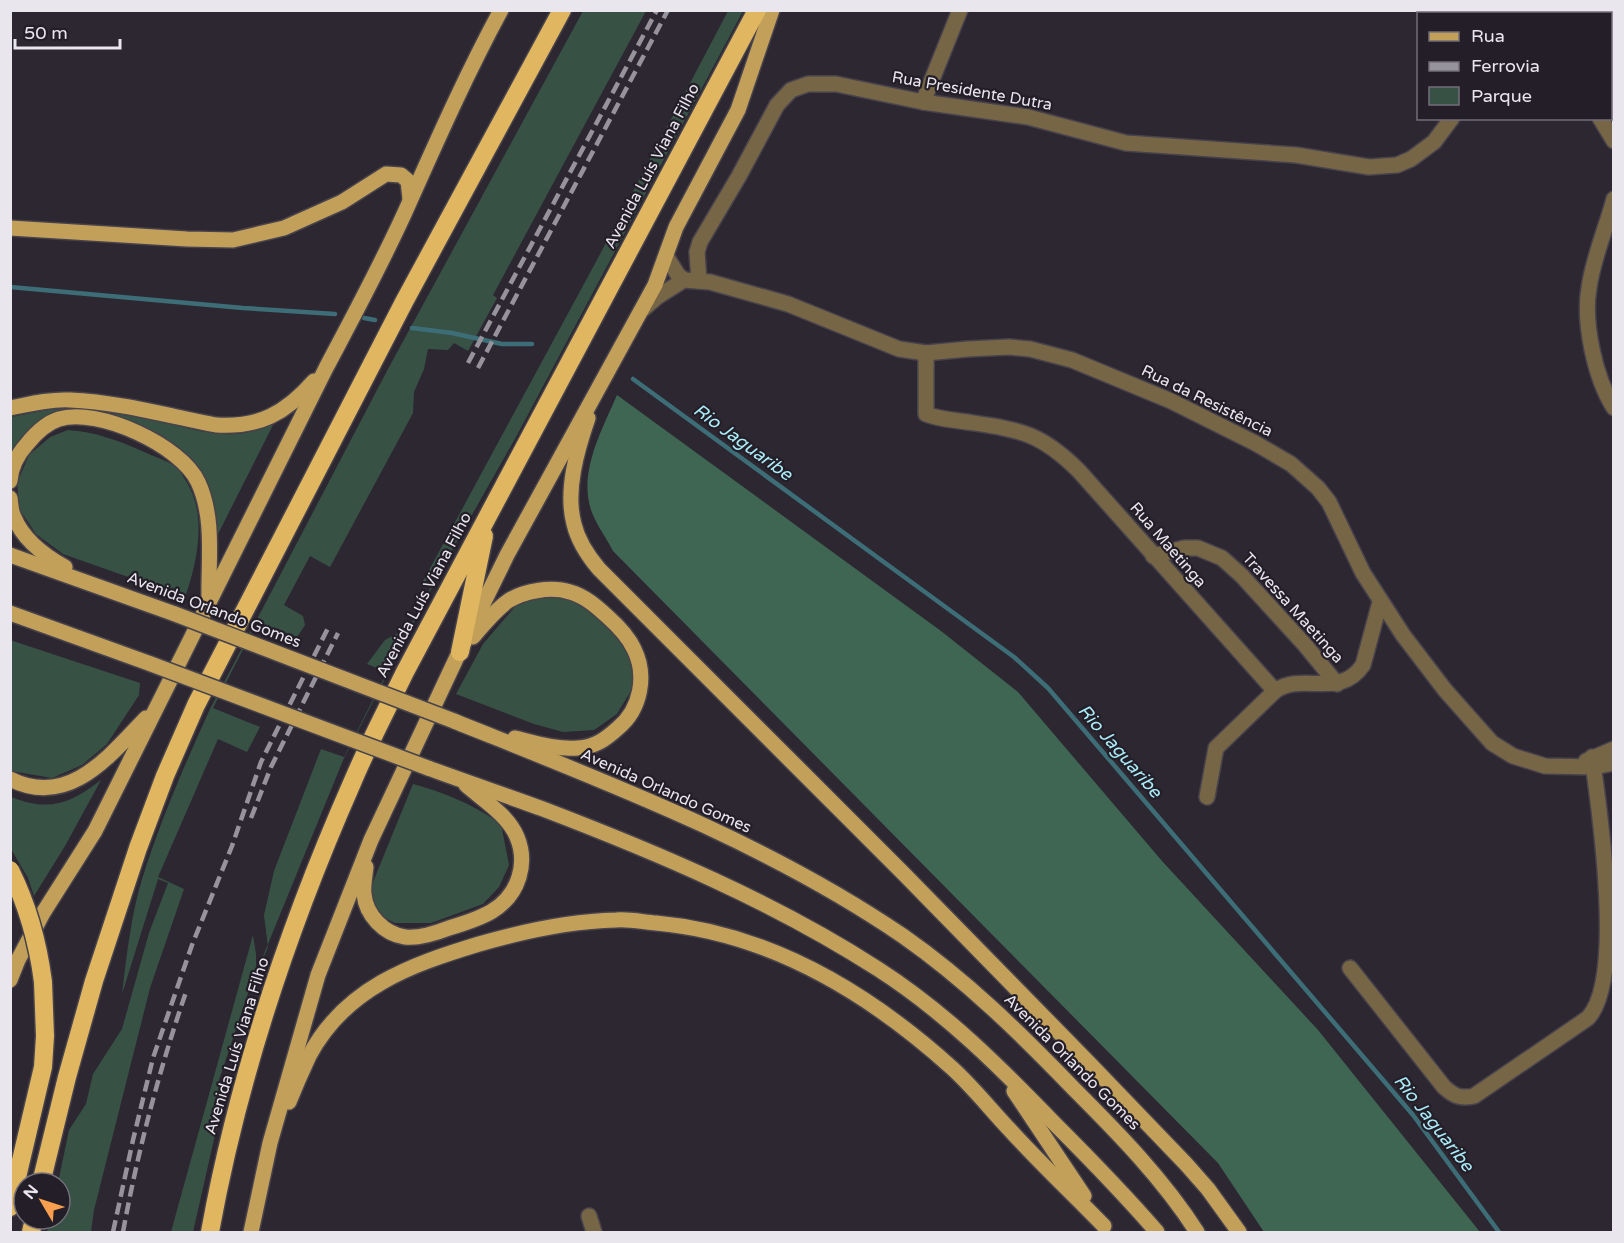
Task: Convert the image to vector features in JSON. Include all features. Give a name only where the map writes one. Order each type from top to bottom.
[{"type":"highway","points":[[44,1171],[94,981],[138,848],[165,776],[196,705],[404,302],[562,10]]},
{"type":"highway","name":"Avenida Luís Viana Filho","points":[[210,1233],[220,1174],[247,1072],[285,954],[321,856],[352,781],[405,672],[757,10]]},
{"type":"highway","points":[[458,655],[489,514]]},
{"type":"highway","points":[[10,870],[22,895],[35,940],[43,982],[45,1036],[43,1067],[10,1207]]},
{"type":"highway","points":[[219,1233],[220,1174]]},
{"type":"main road","points":[[10,980],[43,913],[95,831],[327,365],[365,295],[410,202],[442,128],[501,10]]},
{"type":"main road","points":[[251,1233],[270,1143],[318,975],[371,840],[513,544],[659,277],[676,227],[738,110],[772,10]]},
{"type":"main road","points":[[10,228],[233,240],[284,228],[342,202],[386,174],[401,175],[408,181],[410,202]]},
{"type":"main road","points":[[10,408],[38,402],[68,400],[97,402],[216,425],[232,426],[267,420],[284,409],[309,387],[327,365]]},
{"type":"main road","points":[[600,386],[577,456],[571,506],[577,535],[599,569],[1089,1063],[1186,1164],[1239,1233]]},
{"type":"main road","points":[[10,481],[11,470],[22,449],[38,431],[59,419],[78,417],[107,422],[143,436],[175,454],[198,480],[206,500],[209,602]]},
{"type":"main road","points":[[10,498],[13,517],[29,540],[51,559],[96,585]]},
{"type":"main road","name":"Avenida Orlando Gomes","points":[[10,555],[175,614],[477,730],[618,788],[779,862],[902,936],[978,994],[1146,1163],[1169,1191],[1197,1233]]},
{"type":"main road","points":[[458,655],[491,615],[509,601],[526,594],[552,590],[570,591],[595,605],[625,634],[634,648],[639,665],[641,680],[638,698],[631,714],[605,740],[594,745],[577,748],[553,747],[477,730]]},
{"type":"main road","points":[[10,613],[543,809],[706,877],[819,934],[879,969],[921,999],[992,1059],[1158,1233]]},
{"type":"main road","points":[[10,625],[84,639]]},
{"type":"main road","points":[[10,779],[36,788],[58,787],[76,781],[94,770],[157,707]]},
{"type":"main road","points":[[371,840],[363,892],[366,906],[379,925],[386,930],[406,938],[418,937],[475,920],[499,908],[512,893],[520,872],[522,861],[517,837],[499,813],[459,780]]},
{"type":"main road","points":[[270,1143],[310,1054],[336,1017],[364,991],[399,973],[456,951],[522,932],[618,919],[677,925],[728,936],[776,953],[835,981],[885,1012],[953,1069],[1106,1229]]},
{"type":"main road","points":[[992,1059],[1106,1229]]},
{"type":"street","points":[[923,102],[960,10]]},
{"type":"street","name":"Rua Presidente Dutra","points":[[692,281],[699,242],[777,105],[791,90],[808,84],[836,84],[923,102],[1028,117],[1126,143],[1296,155],[1369,167],[1397,165],[1410,159],[1434,142],[1452,124]]},
{"type":"street","points":[[1601,120],[1614,141]]},
{"type":"street","points":[[1614,199],[1592,274],[1587,313],[1595,360],[1608,399],[1614,408]]},
{"type":"street","points":[[666,256],[678,275],[692,281]]},
{"type":"street","points":[[640,312],[657,297],[692,281]]},
{"type":"street","name":"Rua da Resistência","points":[[692,281],[710,282],[788,304],[899,350],[926,353],[1009,347],[1050,354],[1080,363],[1171,401],[1255,443],[1291,464],[1318,488],[1329,502],[1363,573],[1380,602],[1445,690],[1492,743],[1513,756],[1534,764],[1554,767],[1578,766],[1593,762],[1614,749]]},
{"type":"street","name":"Rua Maetinga","points":[[926,353],[926,414],[1024,432],[1040,439],[1060,453],[1079,471],[1275,691]]},
{"type":"street","name":"Travessa Maetinga","points":[[1153,556],[1184,548],[1198,548],[1222,558],[1242,576],[1305,645],[1337,684]]},
{"type":"street","points":[[1207,797],[1216,748],[1275,691],[1289,684],[1337,684],[1354,676],[1363,665],[1380,602]]},
{"type":"street","points":[[1350,968],[1444,1087],[1457,1097],[1474,1096],[1588,1018],[1599,1005],[1602,995],[1610,941],[1609,904],[1593,762]]},
{"type":"street","name":"Rua da Resistência","points":[[1593,762],[1614,763]]},
{"type":"street","points":[[589,1216],[594,1233]]},
{"type":"green space","points":[[583,11],[646,11],[493,295],[497,298],[468,351],[454,343],[448,350],[428,349],[424,369],[414,392],[413,413],[330,567],[310,556],[284,605],[303,616],[305,625],[297,637],[257,622],[213,708],[260,727],[247,752],[218,739],[158,877],[184,889],[150,988],[94,1210],[91,1232],[47,1232],[72,1231],[72,1171],[60,1171],[69,1130],[86,1104],[93,1074],[122,1029],[149,933],[168,883],[158,879],[122,994],[135,905],[143,876],[174,792],[210,709],[388,369]]},
{"type":"green space","points":[[728,11],[743,11],[516,437],[443,566],[344,758],[268,945],[264,915],[274,871],[321,749],[344,757],[387,672],[367,664],[385,640],[412,622],[441,568],[421,585],[598,258]]},
{"type":"green space","points":[[617,395],[941,631],[1018,692],[1162,861],[1318,1030],[1480,1232],[1264,1232],[1218,1163],[613,551],[593,515],[587,485],[598,438]]},
{"type":"green space","points":[[79,407],[137,416],[219,434],[256,430],[276,419],[213,544],[212,504],[207,481],[191,458],[173,443],[124,422],[67,413],[11,457],[11,417],[53,409]]},
{"type":"green space","points":[[68,430],[124,443],[168,462],[180,472],[191,491],[198,521],[197,552],[185,597],[63,554],[36,534],[20,510],[17,483],[29,455],[50,437]]},
{"type":"green space","points":[[544,595],[573,595],[613,631],[633,660],[632,689],[617,714],[594,730],[563,732],[534,724],[456,694],[483,644],[520,601]]},
{"type":"green space","points":[[10,640],[140,683],[139,695],[107,744],[82,765],[52,778],[11,771]]},
{"type":"green space","points":[[101,780],[65,846],[34,896],[28,878],[11,849],[11,797],[37,804],[59,803],[79,795]]},
{"type":"green space","points":[[413,784],[458,800],[501,824],[509,865],[499,887],[483,904],[431,923],[395,923],[381,916],[372,904],[371,887]]},
{"type":"green space","points":[[253,935],[256,973],[219,1080],[219,1117],[193,1232],[171,1232]]},
{"type":"green space","points":[[268,945],[256,975],[256,973]]},
{"type":"waterway","points":[[10,287],[335,314]]},
{"type":"waterway","points":[[364,318],[375,320]]},
{"type":"waterway","points":[[412,328],[452,333],[502,344],[532,344]]},
{"type":"waterway","name":"Rio Jaguaribe","points":[[633,379],[1014,657],[1048,688],[1413,1115],[1499,1232]]},
{"type":"railway","points":[[468,363],[657,10]]},
{"type":"railway","points":[[478,368],[668,10]]},
{"type":"railway","points":[[113,1232],[153,1058],[192,945],[232,846],[261,762],[328,628]]},
{"type":"railway","points":[[251,818],[271,767],[338,633]]},
{"type":"railway","points":[[123,1232],[150,1111],[186,992]]}]
